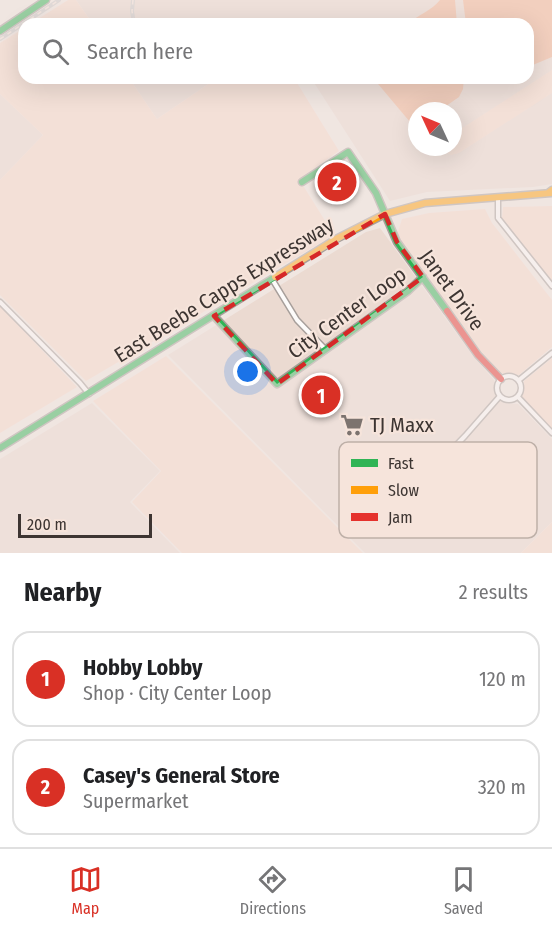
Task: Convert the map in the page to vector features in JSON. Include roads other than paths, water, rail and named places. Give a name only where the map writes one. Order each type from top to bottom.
[{"type":"street","points":[[19,18],[46,0]]},
{"type":"street","points":[[0,31],[18,19]]},
{"type":"street","name":"Janet Drive","points":[[302,182],[348,152],[376,193],[397,243],[478,355],[501,379]]},
{"type":"street","name":"East Beebe Capps Expressway","points":[[0,448],[336,239],[385,214],[425,203],[551,192]]},
{"type":"street","points":[[498,196],[498,218],[552,286]]},
{"type":"street","name":"City Center Loop","points":[[214,316],[277,384],[408,291],[423,277]]},
{"type":"street","points":[[272,279],[297,320],[326,350]]},
{"type":"street","points":[[0,302],[80,382],[89,394]]},
{"type":"street","points":[[519,380],[552,353]]},
{"type":"street","points":[[511,376],[519,380],[522,390],[518,397],[510,400],[500,396],[497,387],[501,379],[511,376]]},
{"type":"street","points":[[459,442],[500,396]]},
{"type":"street","points":[[518,397],[552,433]]},
{"type":"railway","points":[[32,18],[59,0]]},
{"type":"railway","points":[[133,0],[133,18]]},
{"type":"railway","points":[[0,39],[18,27]]},
{"type":"place","name":"Casey's General Store","points":[[337,182]]},
{"type":"place","name":"Hobby Lobby","points":[[321,395]]},
{"type":"place","name":"TJ Maxx","points":[[352,425]]}]
